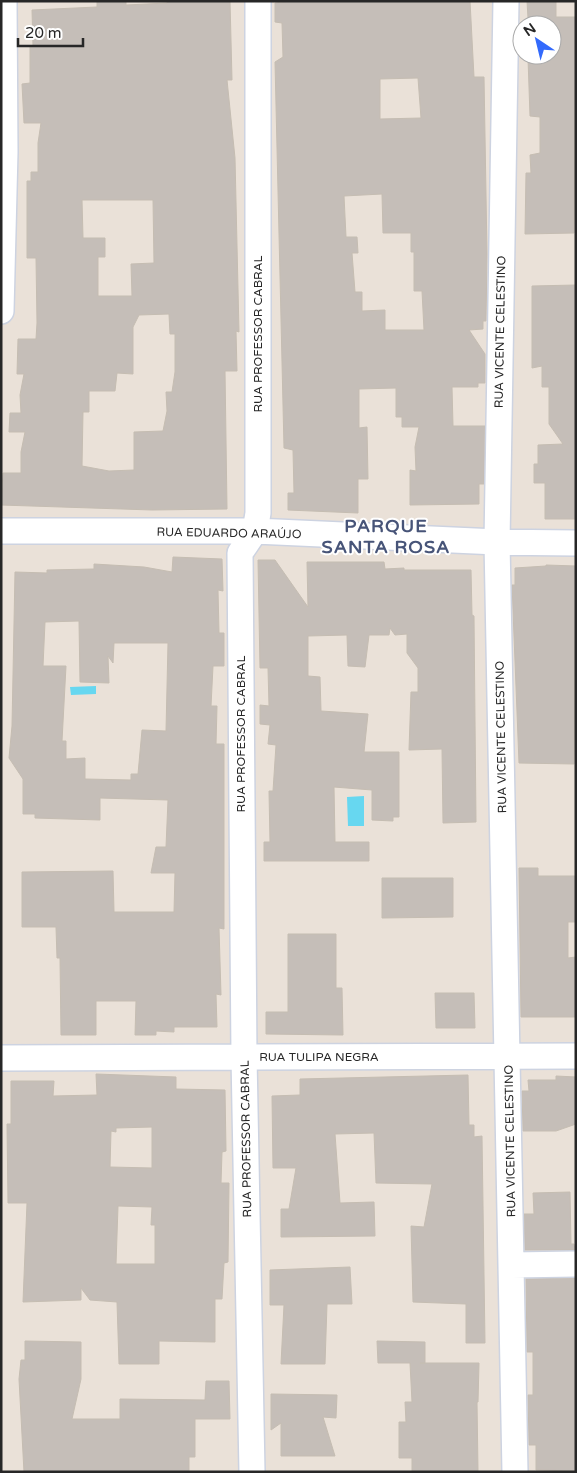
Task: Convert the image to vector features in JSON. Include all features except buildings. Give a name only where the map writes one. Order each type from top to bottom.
[{"type":"street","points":[[1,311],[5,152],[4,1]]},
{"type":"street","name":"RUA PROFESSOR CABRAL","points":[[252,1472],[244,1057],[240,553],[255,531],[258,513],[258,1]]},
{"type":"street","name":"RUA VICENTE CELESTINO","points":[[506,1],[497,542],[515,1472]]},
{"type":"street","name":"RUA EDUARDO ARAÚJO","points":[[1,531],[255,531],[497,542],[576,543]]},
{"type":"street","name":"RUA TULIPA NEGRA","points":[[1,1058],[576,1056]]},
{"type":"street","points":[[512,1265],[576,1264]]},
{"type":"water","points":[[96,686],[96,694],[71,695],[70,687]]},
{"type":"water","points":[[364,796],[364,826],[348,826],[347,797]]},
{"type":"district","name":"PARQUE SANTA ROSA","points":[[386,536]]}]
